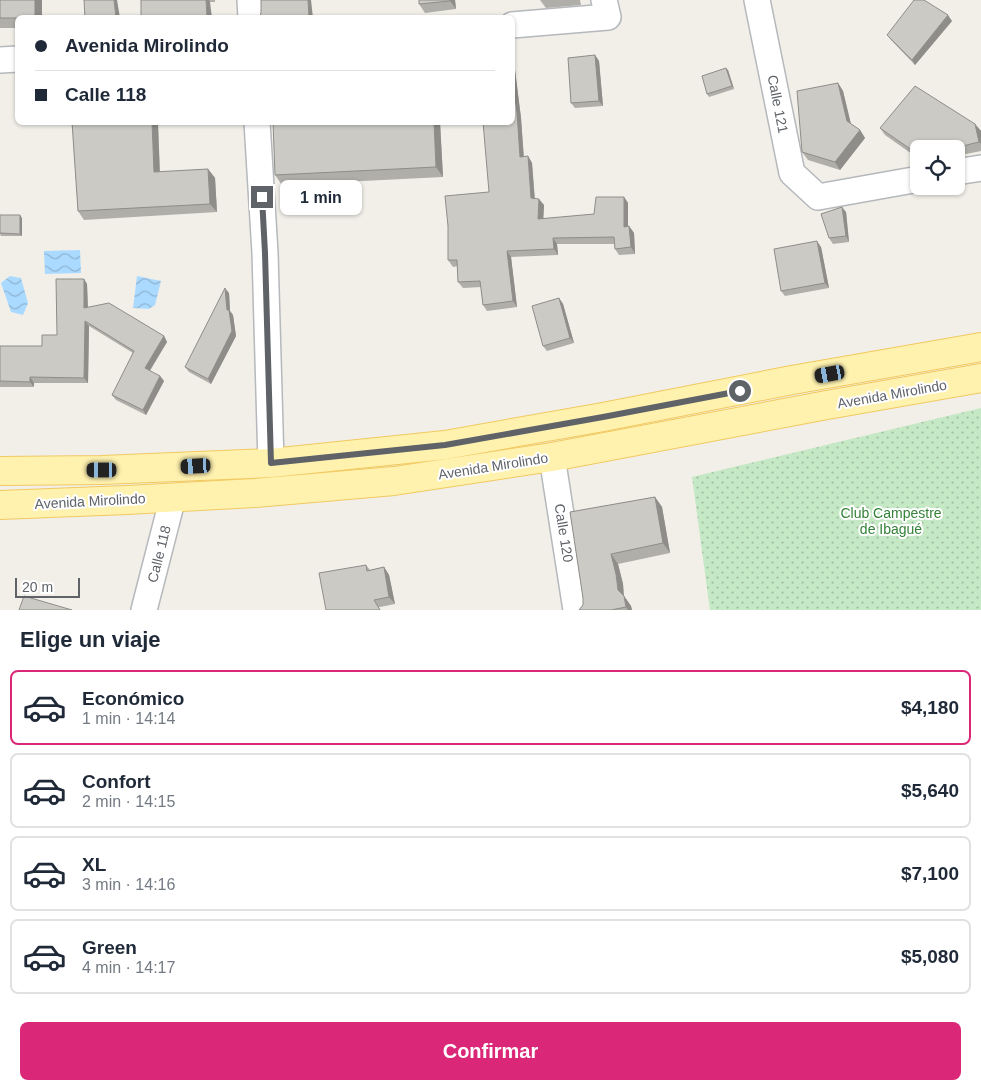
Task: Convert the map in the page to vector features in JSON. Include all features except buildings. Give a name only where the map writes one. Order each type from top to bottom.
[{"type":"main road","name":"Avenida Mirolindo","points":[[0,471],[102,470],[271,463],[367,454],[454,443],[603,417],[792,380],[981,348]]},
{"type":"main road","name":"Avenida Mirolindo","points":[[0,505],[255,493],[394,481],[552,457],[981,378]]},
{"type":"street","points":[[250,0],[251,15]]},
{"type":"street","name":"Calle 121","points":[[757,0],[792,173],[818,197],[910,181]]},
{"type":"street","points":[[515,24],[606,9]]},
{"type":"street","points":[[0,60],[15,59]]},
{"type":"street","points":[[257,125],[265,253],[271,463]]},
{"type":"street","points":[[965,171],[981,168]]},
{"type":"street","name":"Calle 120","points":[[552,457],[576,610]]},
{"type":"street","name":"Calle 118","points":[[144,610],[173,497]]},
{"type":"green space","name":"Club Campestre de Ibagué","points":[[981,408],[981,610],[710,610],[692,477]]},
{"type":"water","points":[[80,250],[81,273],[45,274],[44,251]]},
{"type":"water","points":[[10,276],[21,278],[28,303],[23,315],[11,312],[1,283]]},
{"type":"water","points":[[137,276],[161,281],[155,305],[149,309],[133,308]]},
{"type":"route","points":[[262,197],[271,463],[445,445],[740,391]]}]
